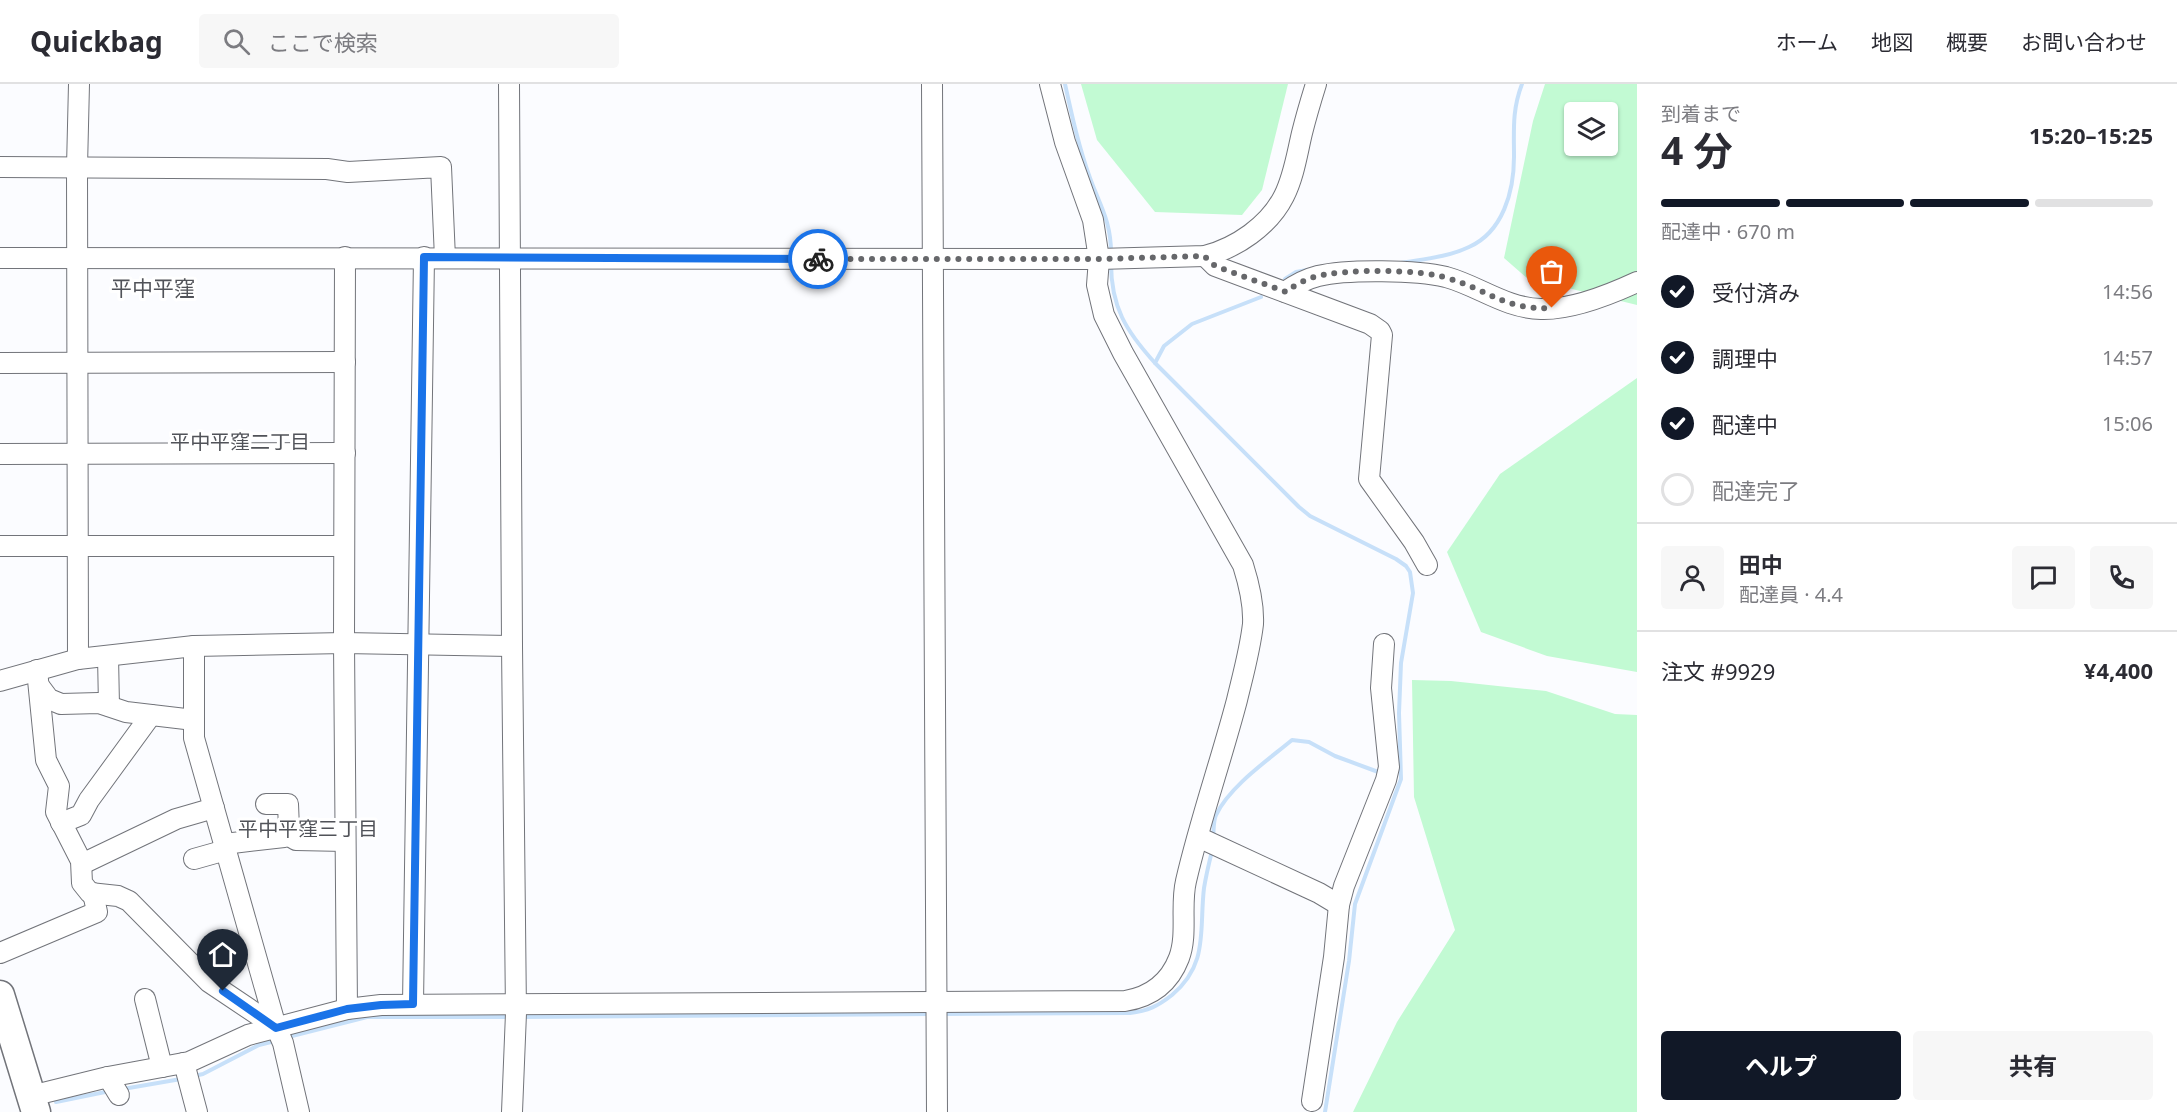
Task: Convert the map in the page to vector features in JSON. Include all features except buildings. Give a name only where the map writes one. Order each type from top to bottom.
[{"type":"highway","points":[[0,995],[33,1104]]},
{"type":"street","points":[[78,659],[79,258],[77,167],[79,84]]},
{"type":"street","points":[[510,84],[516,1013],[512,1112]]},
{"type":"street","points":[[932,84],[937,1112]]},
{"type":"street","points":[[33,1104],[108,1077],[184,1063],[248,1035],[279,1035],[347,1009],[381,1005],[413,1004],[516,1013],[937,1011],[1125,1001],[1139,999],[1153,993],[1161,986],[1179,958],[1183,939],[1185,884],[1247,660],[1253,623],[1251,593],[1243,565],[1123,353],[1104,315],[1097,285],[1107,259],[1065,142],[1050,84]]},
{"type":"street","points":[[0,258],[1107,259],[1204,256],[1218,253],[1255,230],[1269,218],[1284,197],[1293,172],[1316,84]]},
{"type":"street","points":[[0,166],[327,169],[348,172],[441,167],[445,258]]},
{"type":"street","points":[[1204,256],[1215,266],[1370,324],[1380,331],[1382,335],[1369,479],[1414,542],[1426,565]]},
{"type":"street","points":[[345,257],[344,643],[347,1009]]},
{"type":"street","points":[[413,1004],[424,257]]},
{"type":"street","points":[[1286,292],[1302,282],[1327,275],[1422,273],[1448,278],[1496,300],[1521,307],[1541,309],[1567,306],[1637,282]]},
{"type":"street","points":[[0,363],[345,362]]},
{"type":"street","points":[[0,454],[345,453]]},
{"type":"street","points":[[0,546],[344,546]]},
{"type":"street","points":[[0,681],[39,679],[78,659],[194,646],[419,643],[512,646]]},
{"type":"street","points":[[1312,1101],[1334,957],[1339,905],[1389,767],[1381,688],[1384,644]]},
{"type":"street","points":[[194,646],[194,738],[299,1112]]},
{"type":"street","points":[[108,656],[109,706]]},
{"type":"street","points":[[39,679],[44,693],[55,703],[90,702],[126,712],[194,720]]},
{"type":"street","points":[[39,679],[46,760],[59,786],[55,808],[82,864],[82,883],[85,889],[93,894],[118,896],[129,901],[209,982],[279,1035]]},
{"type":"street","points":[[61,824],[81,815],[89,800],[151,715]]},
{"type":"street","points":[[194,859],[225,847],[284,837],[289,829],[288,804],[266,804]]},
{"type":"street","points":[[82,864],[176,819],[214,808]]},
{"type":"street","points":[[286,834],[296,840],[345,841]]},
{"type":"street","points":[[1198,837],[1319,893],[1339,905]]},
{"type":"street","points":[[0,954],[97,912],[93,894]]},
{"type":"street","points":[[145,999],[162,1067]]},
{"type":"street","points":[[184,1063],[197,1112]]},
{"type":"street","points":[[108,1077],[119,1095]]},
{"type":"green space","points":[[1081,84],[1288,84],[1262,190],[1242,215],[1155,212],[1097,140]]},
{"type":"green space","points":[[1545,84],[1637,84],[1637,305],[1527,278],[1504,258],[1533,121]]},
{"type":"green space","points":[[1637,378],[1637,672],[1547,656],[1481,632],[1447,552],[1500,474]]},
{"type":"green space","points":[[1412,680],[1451,681],[1546,691],[1615,714],[1637,715],[1637,1112],[1353,1112],[1397,1022],[1455,930],[1414,797]]},
{"type":"waterway","points":[[1065,84],[1082,155],[1107,223],[1111,253]]},
{"type":"waterway","points":[[1401,263],[1444,255],[1469,247],[1481,240],[1498,221],[1512,183],[1515,111],[1522,84]]},
{"type":"waterway","points":[[1111,263],[1114,293],[1122,318],[1155,363]]},
{"type":"waterway","points":[[1285,279],[1296,272],[1307,270]]},
{"type":"waterway","points":[[1261,297],[1192,324],[1164,346],[1155,363],[1310,516],[1406,566],[1410,572],[1413,593],[1401,663],[1399,713],[1401,779],[1355,904],[1349,961],[1325,1112]]},
{"type":"waterway","points":[[1213,838],[1216,815],[1230,794],[1250,774],[1292,740],[1309,742],[1335,756],[1381,773]]},
{"type":"waterway","points":[[942,1014],[1130,1013],[1148,1009],[1162,1002],[1184,983],[1197,959],[1204,888],[1212,851]]},
{"type":"waterway","points":[[522,1017],[932,1014]]},
{"type":"waterway","points":[[288,1037],[367,1017],[509,1017]]},
{"type":"waterway","points":[[194,1076],[203,1074],[259,1045],[275,1041]]},
{"type":"waterway","points":[[123,1089],[181,1079]]},
{"type":"waterway","points":[[56,1102],[110,1091]]},
{"type":"way so far","points":[[818,259],[1099,259],[1204,256],[1215,266],[1286,292],[1295,285],[1317,276],[1406,272],[1448,278],[1496,300],[1521,307],[1552,308]]},
{"type":"district","name":"平中平窪","points":[[153,288]]},
{"type":"district","name":"平中平窪二丁目","points":[[240,441]]},
{"type":"district","name":"平中平窪三丁目","points":[[308,828]]},
{"type":"route","points":[[223,991],[276,1028],[347,1009],[413,1004],[424,257],[818,259]]}]
